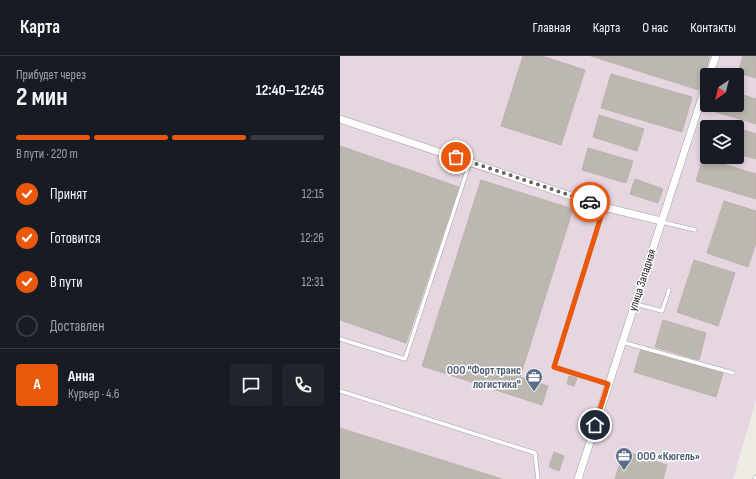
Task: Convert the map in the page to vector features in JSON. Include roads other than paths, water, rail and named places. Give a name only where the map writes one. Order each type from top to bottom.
[{"type":"street","points":[[712,68],[716,56]]},
{"type":"street","name":"улица Западная","points":[[578,479],[700,103]]},
{"type":"street","points":[[340,118],[604,207],[661,222]]},
{"type":"lane","points":[[340,339],[405,359],[470,162]]},
{"type":"lane","points":[[604,207],[554,367],[608,384]]},
{"type":"lane","points":[[661,222],[695,230]]},
{"type":"lane","points":[[635,303],[662,312],[669,290]]},
{"type":"lane","points":[[622,342],[733,373]]},
{"type":"lane","points":[[340,391],[535,453],[538,479]]},
{"type":"place","name":"ООО \"Форт транс логистика\"","points":[[534,392]]},
{"type":"place","name":"ООО «Кюгель»","points":[[624,471]]}]
